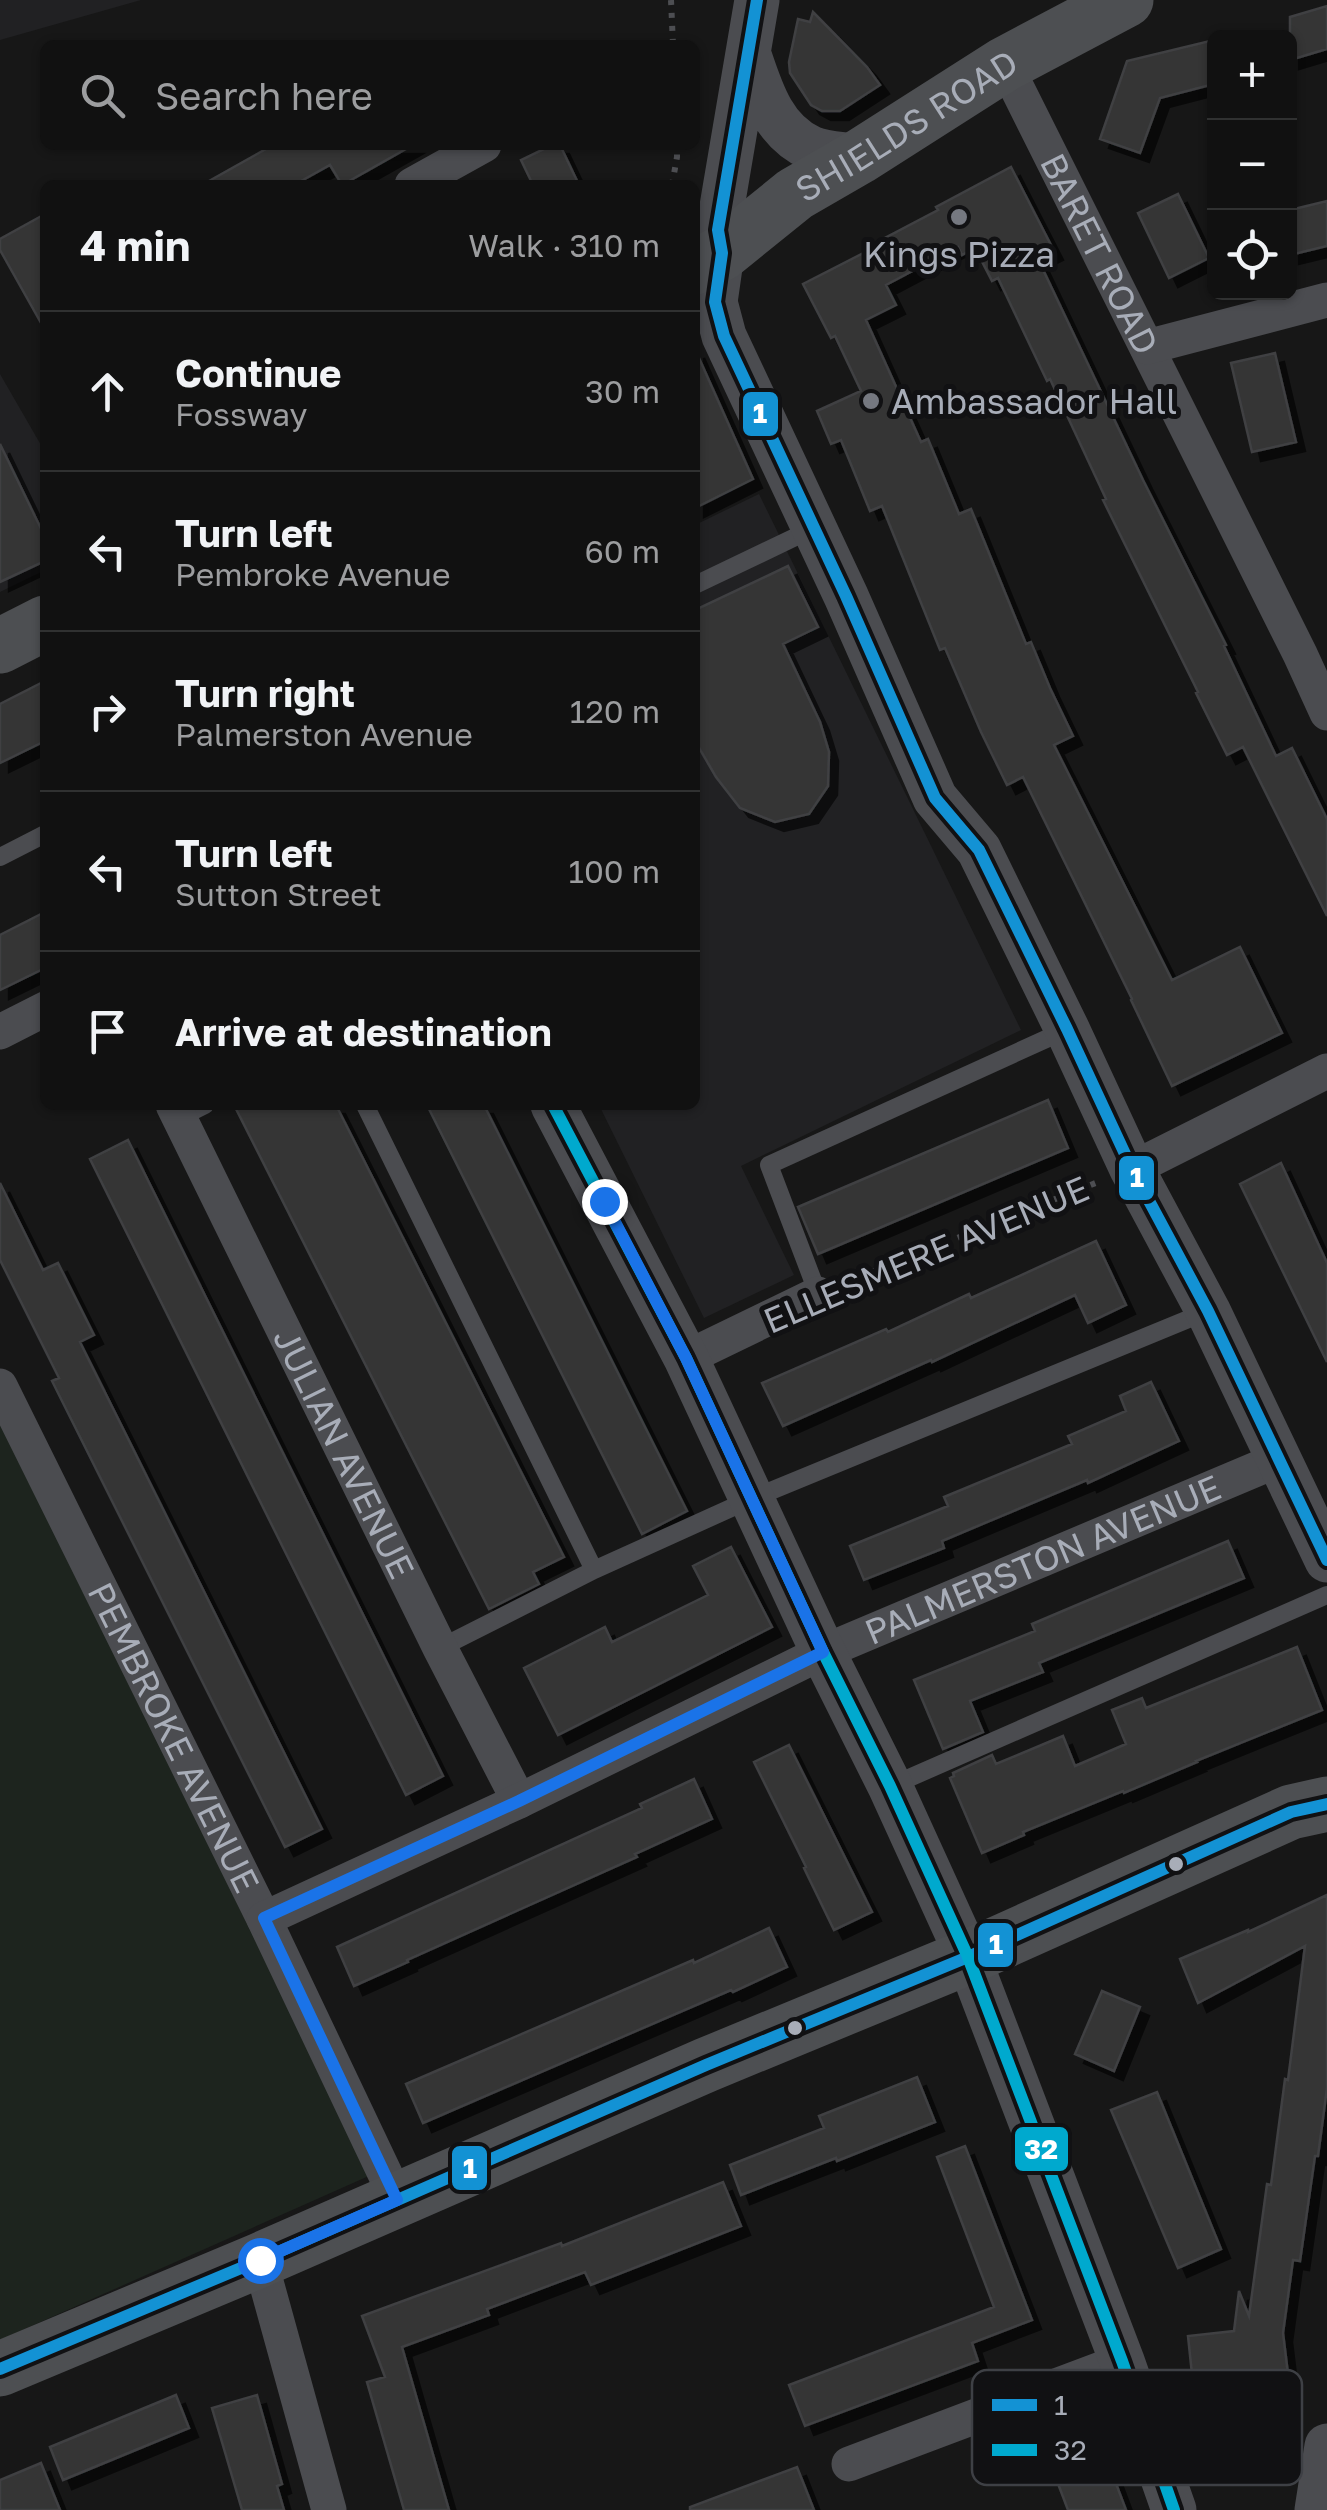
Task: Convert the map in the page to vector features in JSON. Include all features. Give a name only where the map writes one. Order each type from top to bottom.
[{"type":"main road","name":"SHIELDS ROAD","points":[[712,250],[1005,64],[1126,0]]},
{"type":"main road","points":[[0,646],[40,626]]},
{"type":"main road","points":[[0,2368],[968,1957],[1315,1799]]},
{"type":"street","points":[[757,0],[712,250],[715,302],[724,336],[935,798],[979,850],[1132,1169],[1208,1311],[1327,1560]]},
{"type":"street","points":[[749,53],[764,98],[788,134],[813,149],[859,157]]},
{"type":"street","name":"BARET ROAD","points":[[1005,64],[1147,348],[1313,651],[1327,713]]},
{"type":"street","points":[[421,180],[475,150]]},
{"type":"street","points":[[1147,348],[1327,300]]},
{"type":"street","points":[[0,1032],[40,1012]]},
{"type":"street","name":"ELLESMERE AVENUE","points":[[1132,1169],[1327,1071]]},
{"type":"street","name":"JULIAN AVENUE","points":[[186,1110],[440,1648],[519,1801]]},
{"type":"street","points":[[557,1110],[686,1358],[968,1957],[1125,2370]]},
{"type":"street","name":"ELLESMERE AVENUE","points":[[686,1358],[818,1294]]},
{"type":"street","name":"PEMBROKE AVENUE","points":[[0,1386],[264,1918],[397,2200]]},
{"type":"street","name":"PALMERSTON AVENUE","points":[[264,1918],[519,1801],[823,1652],[1280,1460]]},
{"type":"street","points":[[260,2260],[329,2510]]},
{"type":"street","points":[[1098,2370],[1122,2361]]},
{"type":"street","points":[[849,2464],[972,2418]]},
{"type":"street","points":[[1317,2510],[1327,2446]]},
{"type":"street","points":[[1165,2485],[1174,2510]]},
{"type":"lane","points":[[700,583],[814,528]]},
{"type":"lane","points":[[0,856],[40,836]]},
{"type":"lane","points":[[818,1294],[769,1165],[1067,1030]]},
{"type":"lane","points":[[367,1110],[594,1570]]},
{"type":"lane","points":[[440,1648],[594,1570],[751,1499],[1208,1311]]},
{"type":"lane","points":[[890,1786],[1327,1594]]},
{"type":"path","points":[[671,0],[673,40]]},
{"type":"path","points":[[673,180],[677,150]]},
{"type":"path","points":[[678,157],[686,150]]},
{"type":"path","name":"ELLESMERE AVENUE","points":[[818,1294],[1132,1169]]},
{"type":"shaded area","points":[[0,0],[141,0],[0,40]]},
{"type":"shaded area","points":[[0,374],[40,443],[40,572],[0,592]]},
{"type":"shaded area","points":[[759,494],[1021,1030],[741,1166],[794,1275],[704,1318],[601,1110],[700,1110],[700,523]]},
{"type":"shaded area","points":[[0,1411],[380,2171],[0,2340]]},
{"type":"building","points":[[1327,6],[1327,49],[1297,58],[1297,30],[1290,30],[1290,17]]},
{"type":"building","points":[[813,12],[880,85],[840,111],[822,111],[811,105],[790,73],[798,19],[810,22]]},
{"type":"building","points":[[1207,42],[1207,86],[1160,98],[1140,153],[1100,139],[1127,61]]},
{"type":"building","points":[[264,150],[404,150],[351,180],[339,180],[330,165],[303,180],[211,180]]},
{"type":"building","points":[[542,150],[562,150],[577,180],[531,180],[521,160]]},
{"type":"building","points":[[1011,167],[1054,251],[1038,259],[1276,756],[1292,748],[1327,819],[1327,916],[1243,747],[1227,755],[1103,500],[1106,499],[1050,379],[1047,381],[998,278],[992,281],[975,248],[962,255],[958,247],[886,285],[896,305],[866,320],[921,442],[928,439],[959,514],[971,509],[1026,644],[1031,642],[1073,736],[1054,745],[1172,980],[1240,947],[1282,1033],[1172,1086],[1023,777],[1007,785],[945,648],[940,650],[882,506],[870,511],[841,440],[831,444],[817,411],[861,391],[835,336],[831,338],[803,284],[885,242],[883,239],[938,210],[936,207]]},
{"type":"building","points":[[1178,194],[1207,259],[1169,278],[1138,213]]},
{"type":"building","points":[[1327,201],[1327,246],[1297,253],[1297,208]]},
{"type":"building","points":[[40,217],[40,321],[0,250],[0,239]]},
{"type":"building","points":[[1275,353],[1296,442],[1252,452],[1231,363]]},
{"type":"building","points":[[700,360],[753,479],[700,506]]},
{"type":"building","points":[[0,444],[40,527],[40,563],[0,582]]},
{"type":"building","points":[[788,566],[818,627],[783,644],[820,722],[829,752],[828,786],[809,814],[775,822],[740,808],[700,750],[700,608]]},
{"type":"building","points":[[40,684],[40,743],[0,763],[0,704]]},
{"type":"building","points":[[40,915],[40,970],[0,990],[0,935]]},
{"type":"building","points":[[1048,1100],[1068,1148],[818,1254],[798,1207]]},
{"type":"building","points":[[237,1110],[339,1110],[564,1557],[533,1572],[539,1584],[489,1609]]},
{"type":"building","points":[[430,1110],[486,1110],[687,1511],[642,1534]]},
{"type":"building","points":[[128,1140],[443,1776],[406,1795],[90,1159]]},
{"type":"building","points":[[1281,1163],[1327,1263],[1327,1362],[1240,1184]]},
{"type":"building","points":[[0,1183],[43,1270],[58,1263],[94,1335],[80,1342],[322,1829],[285,1847],[52,1381],[59,1378],[0,1260]]},
{"type":"building","points":[[1096,1241],[1126,1305],[1088,1323],[1075,1295],[783,1426],[762,1383],[969,1294],[971,1298]]},
{"type":"building","points":[[1151,1382],[1179,1441],[1088,1483],[1087,1480],[942,1541],[944,1548],[864,1580],[850,1546],[948,1506],[944,1497],[1072,1444],[1068,1436],[1126,1411],[1120,1396]]},
{"type":"building","points":[[1228,1541],[1244,1578],[1039,1663],[1043,1672],[970,1701],[983,1732],[943,1749],[914,1680],[1035,1631],[1032,1624]]},
{"type":"building","points":[[731,1547],[772,1627],[558,1735],[524,1668],[605,1627],[612,1642],[708,1595],[693,1566]]},
{"type":"building","points":[[1297,1647],[1322,1710],[1023,1832],[1024,1835],[982,1853],[950,1778],[953,1773],[992,1755],[996,1764],[1063,1736],[1075,1766],[1126,1744],[1112,1710],[1142,1698],[1146,1708]]},
{"type":"building","points":[[789,1745],[872,1912],[834,1930],[754,1762]]},
{"type":"building","points":[[694,1779],[712,1819],[354,1986],[337,1947],[642,1808],[640,1804]]},
{"type":"building","points":[[1327,1895],[1327,2088],[1300,2261],[1293,2260],[1283,2333],[1288,2370],[1192,2370],[1188,2336],[1234,2331],[1239,2291],[1249,2316],[1267,2184],[1271,2185],[1285,2079],[1288,2080],[1305,1946],[1198,2003],[1180,1959]]},
{"type":"building","points":[[769,1928],[787,1967],[423,2123],[406,2084]]},
{"type":"building","points":[[1102,1991],[1140,2007],[1114,2071],[1075,2054]]},
{"type":"building","points":[[917,2077],[935,2122],[741,2195],[730,2165],[824,2128],[819,2116]]},
{"type":"building","points":[[1157,2092],[1221,2249],[1178,2268],[1111,2110]]},
{"type":"building","points":[[965,2146],[1032,2320],[972,2343],[978,2361],[805,2426],[789,2385],[994,2307],[937,2157]]},
{"type":"building","points":[[723,2182],[741,2226],[591,2285],[585,2272],[487,2309],[489,2315],[402,2347],[449,2510],[404,2510],[367,2382],[385,2377],[362,2316],[561,2243],[562,2246]]},
{"type":"building","points":[[176,2395],[189,2428],[63,2480],[50,2447]]},
{"type":"building","points":[[257,2395],[282,2484],[277,2486],[284,2510],[242,2510],[212,2408]]},
{"type":"building","points":[[41,2463],[60,2510],[0,2510],[0,2480]]},
{"type":"building","points":[[797,2467],[814,2510],[690,2510],[690,2507]]},
{"type":"building","points":[[1059,2485],[1117,2485],[1126,2510],[1068,2510]]},
{"type":"transit line","name":"1","points":[[757,0],[718,230],[722,253],[715,302],[724,336],[935,798],[979,850],[1132,1169],[1208,1311],[1327,1560]]},
{"type":"transit line","name":"32","points":[[556,1110],[686,1358],[968,1957],[1125,2370]]},
{"type":"transit line","name":"1","points":[[0,2369],[706,2065],[968,1957],[1291,1812],[1327,1804]]},
{"type":"transit line","name":"32","points":[[1165,2485],[1174,2510]]},
{"type":"place","name":"Kings Pizza","points":[[959,217]]},
{"type":"place","name":"Ambassador Hall","points":[[871,401]]},
{"type":"route","points":[[260,2260],[397,2200],[264,1918],[519,1801],[823,1652],[686,1358],[604,1201]]}]
